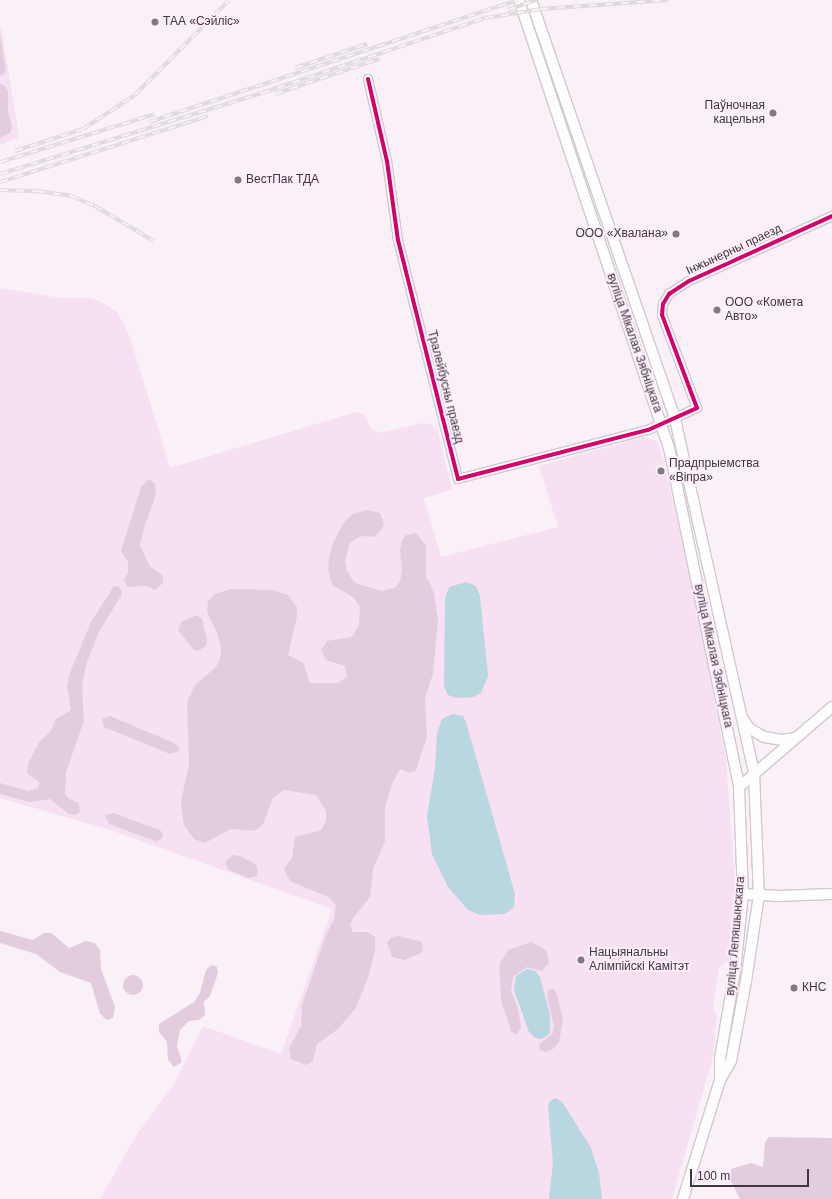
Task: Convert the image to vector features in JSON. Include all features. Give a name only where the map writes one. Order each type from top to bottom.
[{"type":"main road","name":"вуліца Мікалая Зябніцкага","points":[[519,0],[662,424],[674,468],[739,787]]},
{"type":"main road","name":"вуліца Мікалая Зябніцкага","points":[[531,0],[675,419],[754,773]]},
{"type":"main road","points":[[739,787],[832,707]]},
{"type":"main road","points":[[742,717],[749,728],[764,737],[782,740],[795,738]]},
{"type":"main road","name":"вуліца Лепяшынскага","points":[[683,1199],[720,1080],[731,1061],[759,895],[754,773]]},
{"type":"main road","name":"вуліца Лепяшынскага","points":[[720,1080],[720,1059],[732,984],[743,894],[739,787]]},
{"type":"main road","points":[[743,894],[832,894]]},
{"type":"street","name":"Тралейбусны праезд","points":[[368,79],[387,161],[398,240],[458,479],[662,424],[675,419]]},
{"type":"street","name":"Інжынерны праезд","points":[[675,419],[697,408],[662,315],[662,304],[669,294],[689,281],[832,216]]},
{"type":"shaded area","points":[[1,26],[19,138],[0,145],[0,27]]},
{"type":"shaded area","points":[[0,34],[6,70],[2,76],[0,75]]},
{"type":"shaded area","points":[[0,84],[5,86],[8,92],[8,112],[12,126],[10,133],[0,138]]},
{"type":"shaded area","points":[[0,288],[61,298],[90,298],[100,301],[118,313],[130,337],[170,468],[356,412],[364,414],[371,428],[380,433],[422,423],[432,424],[438,432],[452,490],[424,498],[441,557],[558,527],[539,466],[644,437],[657,441],[661,451],[687,559],[726,759],[735,881],[733,934],[728,961],[719,968],[713,1009],[717,1016],[713,1057],[672,1199],[100,1199],[135,1137],[174,1084],[203,1026],[281,1054],[332,909],[107,829],[0,798]]},
{"type":"shaded area","points":[[149,479],[155,484],[156,494],[143,531],[140,545],[149,565],[163,576],[163,583],[155,590],[147,586],[127,587],[124,580],[128,572],[128,562],[121,551],[141,487]]},
{"type":"shaded area","points":[[367,510],[380,513],[384,523],[382,529],[374,537],[361,536],[350,543],[345,561],[347,571],[355,583],[381,591],[395,588],[400,581],[402,570],[400,550],[402,541],[406,535],[416,533],[426,546],[426,576],[434,593],[438,620],[433,674],[425,698],[427,737],[416,770],[410,773],[400,769],[392,784],[385,808],[385,841],[373,869],[370,897],[353,918],[350,925],[353,932],[368,932],[375,937],[375,950],[368,978],[355,1009],[338,1029],[317,1044],[313,1061],[306,1065],[291,1059],[289,1048],[301,1026],[302,1005],[326,935],[334,919],[336,905],[328,897],[290,881],[284,869],[292,858],[295,837],[321,830],[326,821],[326,811],[316,795],[284,790],[273,798],[263,824],[255,831],[231,829],[205,843],[194,839],[184,825],[181,802],[189,764],[187,702],[195,685],[216,667],[220,659],[221,649],[218,635],[207,612],[208,601],[215,594],[231,589],[272,590],[288,595],[297,607],[297,616],[288,655],[303,663],[310,683],[338,683],[347,676],[345,666],[326,660],[321,650],[327,641],[352,637],[359,625],[360,607],[353,597],[332,585],[328,569],[329,558],[333,543],[344,522],[353,514]]},
{"type":"shaded area","points":[[114,586],[120,587],[122,594],[99,632],[87,662],[82,685],[84,721],[66,772],[65,794],[69,799],[79,803],[80,812],[75,815],[69,814],[50,799],[30,802],[0,794],[0,783],[28,791],[38,788],[39,782],[27,773],[28,764],[39,742],[51,731],[56,719],[71,710],[67,687],[69,675],[91,622]]},
{"type":"shaded area","points":[[197,615],[202,619],[207,640],[206,646],[198,651],[193,649],[178,630],[181,622]]},
{"type":"shaded area","points":[[110,716],[174,743],[178,746],[179,751],[170,754],[104,727],[102,719]]},
{"type":"shaded area","points":[[113,813],[160,830],[163,834],[162,839],[155,841],[109,824],[105,815]]},
{"type":"shaded area","points":[[232,855],[240,856],[255,864],[258,870],[257,876],[248,878],[229,870],[225,862]]},
{"type":"shaded area","points":[[0,931],[33,940],[44,933],[51,933],[69,948],[86,941],[95,943],[100,950],[101,969],[115,1007],[113,1018],[107,1020],[100,1014],[91,983],[60,972],[36,954],[0,943]]},
{"type":"shaded area","points":[[399,936],[422,942],[423,952],[404,960],[392,957],[387,943],[392,937]]},
{"type":"shaded area","points":[[531,942],[546,950],[549,963],[542,971],[527,967],[513,977],[511,991],[518,1008],[521,1028],[516,1035],[511,1031],[501,1000],[499,965],[508,950]]},
{"type":"shaded area","points":[[211,965],[217,967],[218,973],[210,996],[204,1002],[205,1015],[199,1020],[189,1021],[180,1030],[177,1046],[182,1062],[174,1067],[168,1060],[167,1042],[159,1032],[159,1024],[194,1002],[200,993],[206,970]]},
{"type":"shaded area","points":[[133,975],[140,978],[143,985],[140,992],[133,995],[126,992],[123,985],[126,978]]},
{"type":"shaded area","points":[[549,989],[554,989],[557,994],[563,1020],[559,1042],[553,1049],[545,1052],[540,1050],[539,1044],[552,1034],[554,1026],[547,995]]},
{"type":"shaded area","points":[[769,1137],[832,1138],[832,1199],[740,1199],[731,1181],[731,1169],[751,1163],[763,1167],[765,1142]]},
{"type":"water","points":[[466,582],[476,586],[480,596],[488,676],[481,693],[473,697],[456,698],[448,695],[444,686],[445,599],[449,587]]},
{"type":"water","points":[[453,714],[463,716],[466,722],[515,894],[514,907],[505,914],[480,915],[468,910],[448,887],[432,854],[427,816],[435,768],[437,733],[442,719]]},
{"type":"water","points":[[527,969],[535,971],[540,977],[550,1015],[550,1033],[542,1039],[535,1038],[529,1032],[514,990],[516,976]]},
{"type":"water","points":[[556,1098],[563,1103],[591,1148],[599,1173],[602,1199],[549,1199],[553,1163],[548,1107],[550,1101]]},
{"type":"railway","points":[[15,151],[83,129],[135,95],[229,0]]},
{"type":"railway","points":[[149,122],[518,0]]},
{"type":"railway","points":[[508,10],[536,0]]},
{"type":"railway","points":[[0,174],[262,93],[485,18],[541,9],[668,0]]},
{"type":"railway","points":[[295,68],[367,44]]},
{"type":"railway","points":[[275,94],[379,59]]},
{"type":"railway","points":[[0,162],[155,114]]},
{"type":"railway","points":[[0,182],[208,116]]},
{"type":"railway","points":[[0,190],[37,191],[71,196],[95,206],[154,241]]},
{"type":"cycle path","points":[[368,79],[387,161],[398,240],[458,479],[648,430],[697,408],[662,315],[663,304],[669,294],[689,281],[832,216]]},
{"type":"place","name":"ТАА «Сэйліс»","points":[[155,22]]},
{"type":"place","name":"Паўночная кацельня","points":[[773,113]]},
{"type":"place","name":"ВестПак ТДА","points":[[238,180]]},
{"type":"place","name":"ООО «Хвалана»","points":[[676,234]]},
{"type":"place","name":"ООО «Комета Авто»","points":[[717,310]]},
{"type":"place","name":"Прадпрыемства «Віпра»","points":[[661,471]]},
{"type":"place","name":"Нацыянальны Алімпійскі Камітэт","points":[[581,960]]},
{"type":"place","name":"КНС","points":[[794,988]]}]
